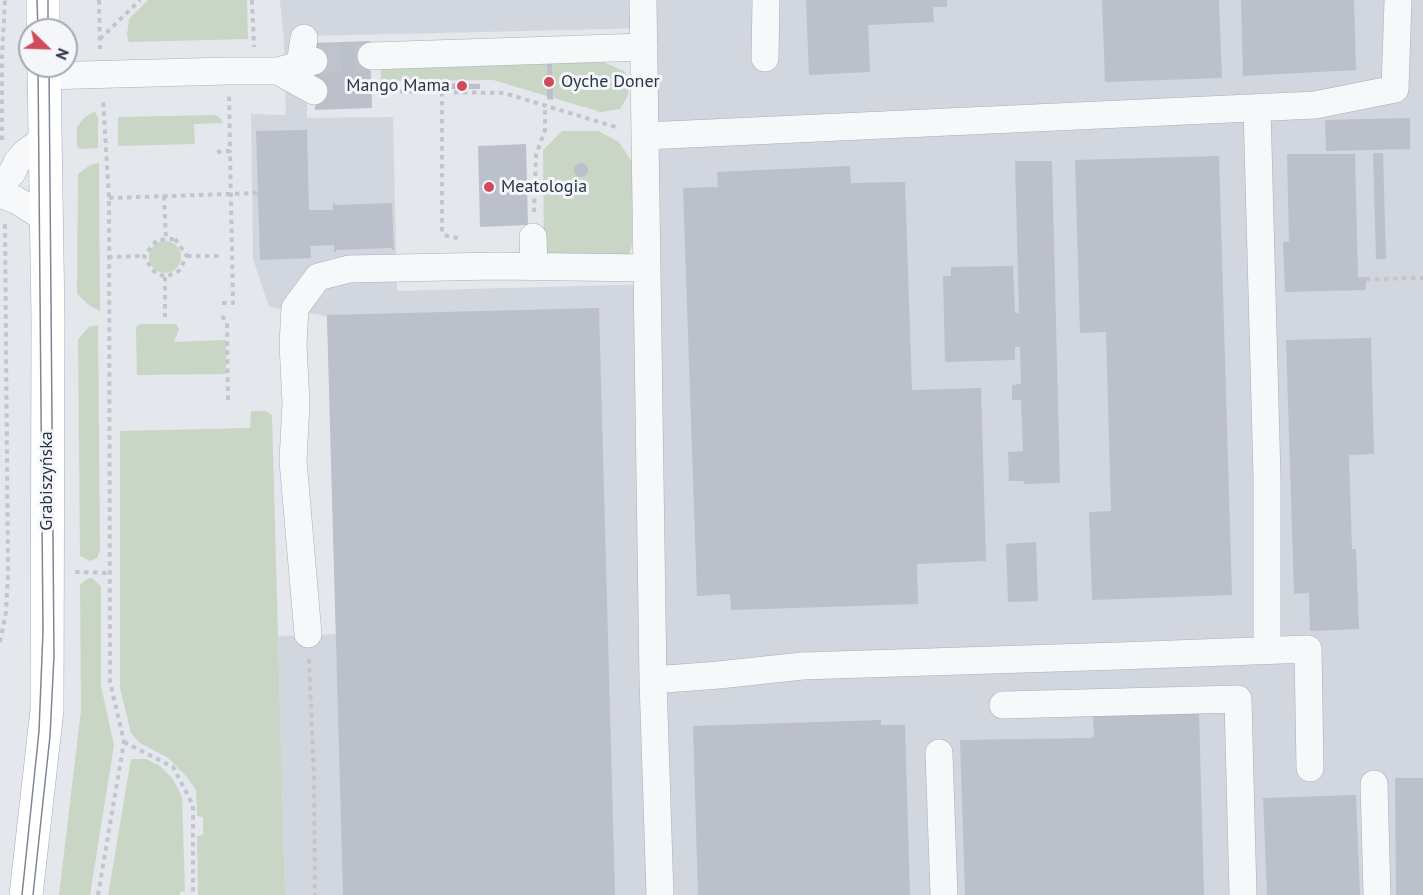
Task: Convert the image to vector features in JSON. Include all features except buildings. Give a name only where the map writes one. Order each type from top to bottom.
[{"type":"main road","points":[[43,0],[43,18]]},
{"type":"main road","name":"Grabiszyńska","points":[[22,892],[47,710],[48,320],[44,78]]},
{"type":"street","points":[[643,0],[653,680],[660,895]]},
{"type":"street","points":[[765,58],[766,0]]},
{"type":"street","points":[[645,136],[1315,105],[1395,89],[1398,0]]},
{"type":"street","points":[[371,56],[644,47]]},
{"type":"street","points":[[78,70],[280,63],[314,91]]},
{"type":"street","points":[[1257,108],[1267,477],[1267,651]]},
{"type":"street","points":[[0,185],[12,173],[17,162],[25,153],[45,138]]},
{"type":"street","points":[[3,205],[16,200],[45,218]]},
{"type":"street","points":[[533,237],[534,267]]},
{"type":"street","points":[[308,634],[292,461],[296,403],[293,344],[295,308],[318,277],[349,269],[496,266],[647,268]]},
{"type":"street","points":[[653,680],[802,666],[1308,649],[1310,768]]},
{"type":"street","points":[[1003,705],[1238,699],[1243,895]]},
{"type":"street","points":[[939,753],[944,895]]},
{"type":"street","points":[[1374,784],[1377,895]]},
{"type":"path","points":[[2,142],[2,46],[5,0]]},
{"type":"path","points":[[99,0],[100,52]]},
{"type":"path","points":[[99,40],[140,0]]},
{"type":"path","points":[[222,303],[233,303],[230,151],[280,63],[252,0]]},
{"type":"path","points":[[373,91],[504,93],[645,136]]},
{"type":"path","points":[[442,92],[442,232],[454,238],[465,238]]},
{"type":"path","points":[[533,237],[536,155],[545,130],[545,106]]},
{"type":"path","points":[[98,895],[124,742],[110,682],[109,198],[104,108]]},
{"type":"path","points":[[217,152],[230,151]]},
{"type":"path","points":[[109,198],[258,193]]},
{"type":"path","points":[[164,196],[166,239]]},
{"type":"path","points":[[0,642],[6,612],[8,575],[3,205]]},
{"type":"path","points":[[108,257],[144,256],[157,240],[166,239],[175,239],[187,256]]},
{"type":"path","points":[[144,256],[152,270],[165,277]]},
{"type":"path","points":[[187,256],[221,256]]},
{"type":"path","points":[[165,277],[179,271],[187,256]]},
{"type":"path","points":[[165,277],[165,317]]},
{"type":"path","points":[[1365,279],[1423,278]]},
{"type":"path","points":[[222,316],[227,323],[228,403]]},
{"type":"path","points":[[308,634],[314,780],[315,895]]},
{"type":"path","points":[[124,742],[172,767],[193,805],[194,895]]},
{"type":"shaded area","points":[[280,0],[1423,0],[1423,895],[285,895],[278,636],[336,634],[327,316],[269,307],[253,259],[251,114],[286,115],[284,42]],"holes":[[[652,28],[658,284],[397,291],[393,117],[307,118],[306,36]]]},
{"type":"green space","points":[[148,0],[247,0],[248,39],[129,42],[127,35],[129,19]]},
{"type":"green space","points":[[601,61],[624,71],[629,80],[628,96],[620,109],[601,112],[493,80],[381,81],[381,66]]},
{"type":"green space","points":[[95,111],[98,118],[98,148],[80,149],[77,146],[77,127],[84,118]]},
{"type":"green space","points":[[215,115],[223,123],[194,124],[195,144],[118,146],[118,117]]},
{"type":"green space","points":[[562,131],[598,131],[619,142],[632,162],[632,245],[628,258],[557,262],[544,251],[543,150]]},
{"type":"green space","points":[[99,163],[100,311],[90,306],[77,294],[78,174],[90,165]]},
{"type":"green space","points":[[165,241],[176,246],[181,257],[176,268],[165,273],[154,268],[149,257],[154,246]]},
{"type":"green space","points":[[141,324],[176,324],[179,329],[174,342],[226,340],[226,374],[137,375],[136,327]]},
{"type":"green space","points":[[98,325],[100,550],[97,558],[90,561],[80,556],[78,339],[89,327]]},
{"type":"green space","points":[[251,411],[266,411],[272,415],[285,895],[198,895],[197,836],[203,835],[203,817],[197,816],[196,790],[168,758],[140,743],[131,733],[120,688],[120,431],[250,428]]},
{"type":"green space","points":[[92,578],[101,586],[101,686],[114,745],[90,895],[59,895],[81,710],[80,585]]},
{"type":"green space","points":[[131,759],[146,759],[160,766],[173,779],[182,797],[185,891],[180,892],[180,895],[108,895]]},
{"type":"tunnel","points":[[314,61],[371,56]]},
{"type":"tram line","points":[[37,0],[38,18]]},
{"type":"tram line","points":[[48,0],[48,18]]},
{"type":"tram line","points":[[22,895],[39,731],[43,631],[38,78]]},
{"type":"tram line","points":[[33,895],[50,736],[54,656],[49,78]]},
{"type":"place","name":"Oyche Doner","points":[[549,82]]},
{"type":"place","name":"Mango Mama","points":[[462,86]]},
{"type":"place","name":"Meatologia","points":[[489,187]]}]
